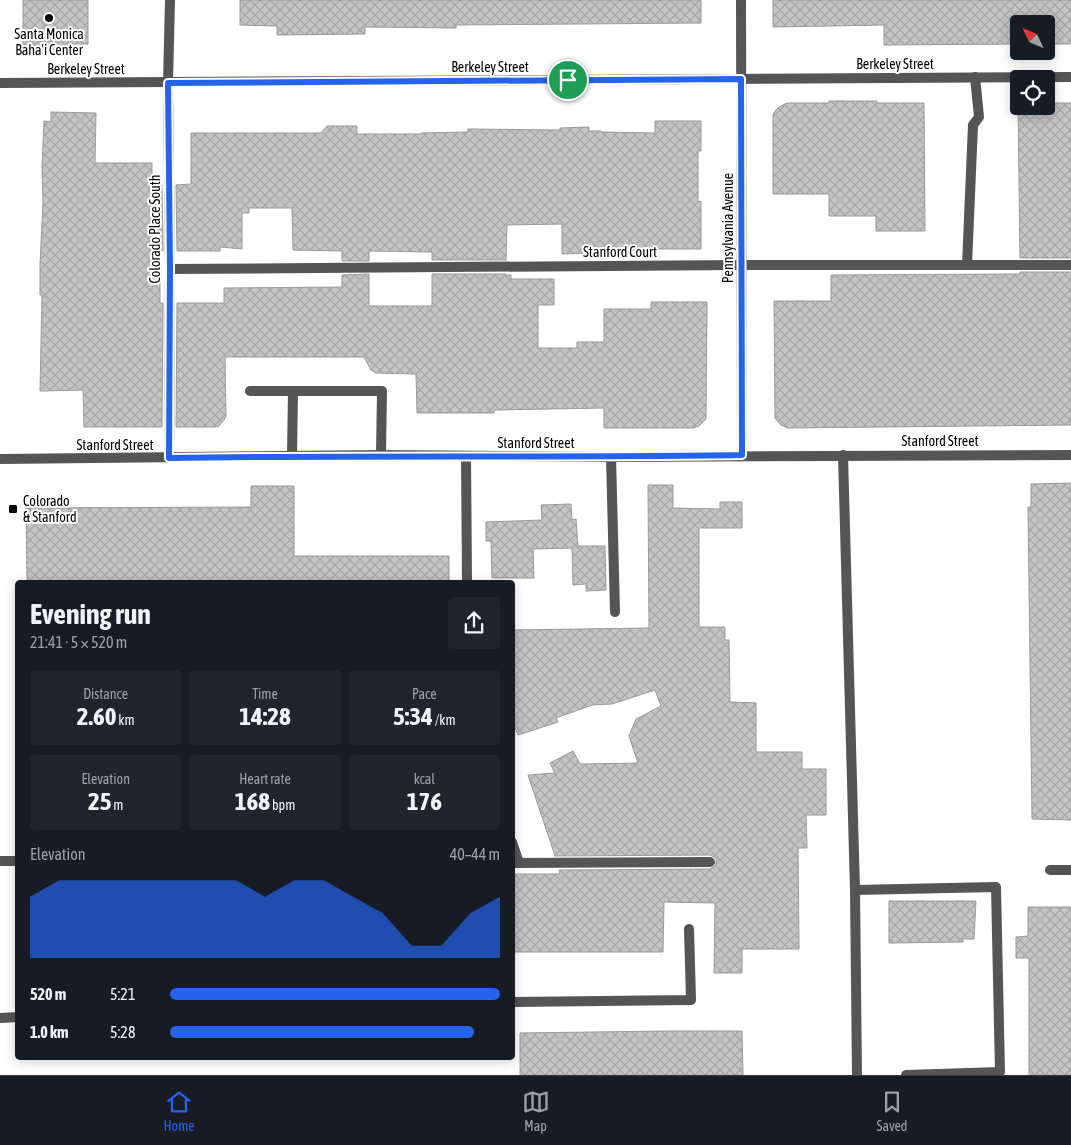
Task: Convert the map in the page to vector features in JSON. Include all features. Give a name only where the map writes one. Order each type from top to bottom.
[{"type":"street","name":"Colorado Place South","points":[[169,458],[170,269],[168,83],[170,0]]},
{"type":"street","name":"Pennsylvania Avenue","points":[[741,0],[742,455]]},
{"type":"street","points":[[967,265],[973,125],[979,117],[976,77]]},
{"type":"street","name":"Berkeley Street","points":[[0,83],[1071,77]]},
{"type":"street","name":"Stanford Court","points":[[170,269],[1071,265]]},
{"type":"street","points":[[250,391],[382,391],[381,456]]},
{"type":"street","points":[[292,456],[293,391]]},
{"type":"street","points":[[843,455],[855,890],[857,1075]]},
{"type":"street","name":"Stanford Street","points":[[0,460],[292,456],[1071,455]]},
{"type":"street","points":[[466,456],[467,580]]},
{"type":"street","points":[[611,457],[615,612]]},
{"type":"street","points":[[0,862],[15,861]]},
{"type":"street","points":[[516,863],[710,862]]},
{"type":"street","points":[[1050,870],[1071,870]]},
{"type":"street","points":[[855,890],[996,887],[1000,1072],[906,1075]]},
{"type":"street","points":[[515,1002],[692,1000],[689,929]]},
{"type":"street","points":[[0,1018],[15,1017]]},
{"type":"building","points":[[23,0],[88,0],[88,44],[73,44],[73,54],[23,54]]},
{"type":"building","points":[[240,0],[701,0],[701,23],[456,25],[456,28],[365,27],[365,34],[277,35],[277,26],[240,25]]},
{"type":"building","points":[[773,0],[1071,0],[1071,44],[1055,44],[1055,15],[1010,15],[1010,44],[884,45],[884,25],[773,27]]},
{"type":"building","points":[[829,101],[924,103],[925,231],[876,231],[876,216],[829,216],[829,194],[773,194],[773,115],[775,111],[787,103],[829,103]]},
{"type":"building","points":[[1055,103],[1071,103],[1071,258],[1020,258],[1018,115],[1055,115]]},
{"type":"building","points":[[51,112],[96,113],[95,163],[152,163],[152,185],[162,185],[163,251],[160,251],[160,303],[163,303],[162,427],[84,427],[83,390],[40,391],[42,167],[44,121],[51,122]]},
{"type":"building","points":[[655,121],[701,121],[701,151],[698,151],[698,202],[701,201],[701,249],[637,249],[626,250],[626,252],[562,254],[562,224],[507,225],[506,260],[432,260],[432,252],[369,251],[369,261],[342,261],[342,251],[293,250],[292,208],[249,208],[249,213],[242,213],[242,249],[220,247],[220,251],[177,251],[176,185],[191,184],[191,133],[321,133],[327,126],[357,126],[357,134],[468,132],[468,129],[560,130],[560,128],[589,127],[589,131],[655,133]]},
{"type":"building","points":[[1020,272],[1071,272],[1071,425],[788,428],[781,425],[775,418],[774,301],[831,301],[831,275],[1020,274]]},
{"type":"building","points":[[369,274],[369,306],[432,306],[432,274],[506,274],[511,275],[511,279],[554,279],[554,305],[538,305],[538,348],[577,348],[577,342],[604,342],[604,309],[651,309],[651,302],[707,302],[706,419],[699,426],[693,428],[604,428],[604,408],[494,410],[494,413],[417,413],[416,374],[376,373],[371,370],[364,357],[225,357],[226,416],[224,420],[219,426],[215,427],[176,427],[177,303],[224,303],[224,288],[342,287],[342,275]]},
{"type":"building","points":[[1071,483],[1071,820],[1032,819],[1028,507],[1031,507],[1031,484]]},
{"type":"building","points":[[648,485],[673,485],[673,508],[720,509],[720,502],[742,502],[742,528],[699,528],[699,627],[725,627],[725,640],[729,640],[730,702],[756,703],[756,752],[802,752],[802,769],[826,769],[826,815],[806,815],[807,848],[798,848],[799,949],[742,949],[742,973],[714,973],[715,903],[664,902],[663,952],[515,952],[515,874],[560,874],[559,870],[710,869],[716,865],[716,858],[710,855],[555,856],[528,775],[555,773],[550,763],[573,751],[580,764],[638,763],[629,736],[636,719],[661,706],[655,690],[612,704],[592,705],[556,718],[558,722],[518,735],[515,728],[515,630],[649,628]]},
{"type":"building","points":[[251,486],[294,486],[294,556],[449,556],[449,580],[27,580],[26,508],[251,507]]},
{"type":"building","points":[[571,504],[572,520],[576,519],[578,546],[605,546],[606,590],[586,591],[586,584],[573,585],[572,548],[533,549],[534,578],[492,578],[491,541],[486,541],[486,522],[542,520],[541,505]]},
{"type":"building","points":[[889,901],[976,901],[974,939],[963,939],[963,942],[889,943]]},
{"type":"building","points":[[1028,907],[1071,907],[1071,1075],[1029,1075],[1029,958],[1016,958],[1016,937],[1028,936]]},
{"type":"building","points":[[742,1031],[743,1075],[520,1075],[520,1033]]},
{"type":"place","name":"Santa Monica Baha'i Center","points":[[49,18]]},
{"type":"place","name":"Colorado & Stanford","points":[[13,509]]},
{"type":"route","points":[[741,79],[742,455],[169,458],[170,269],[168,83],[568,80],[741,79]]}]
